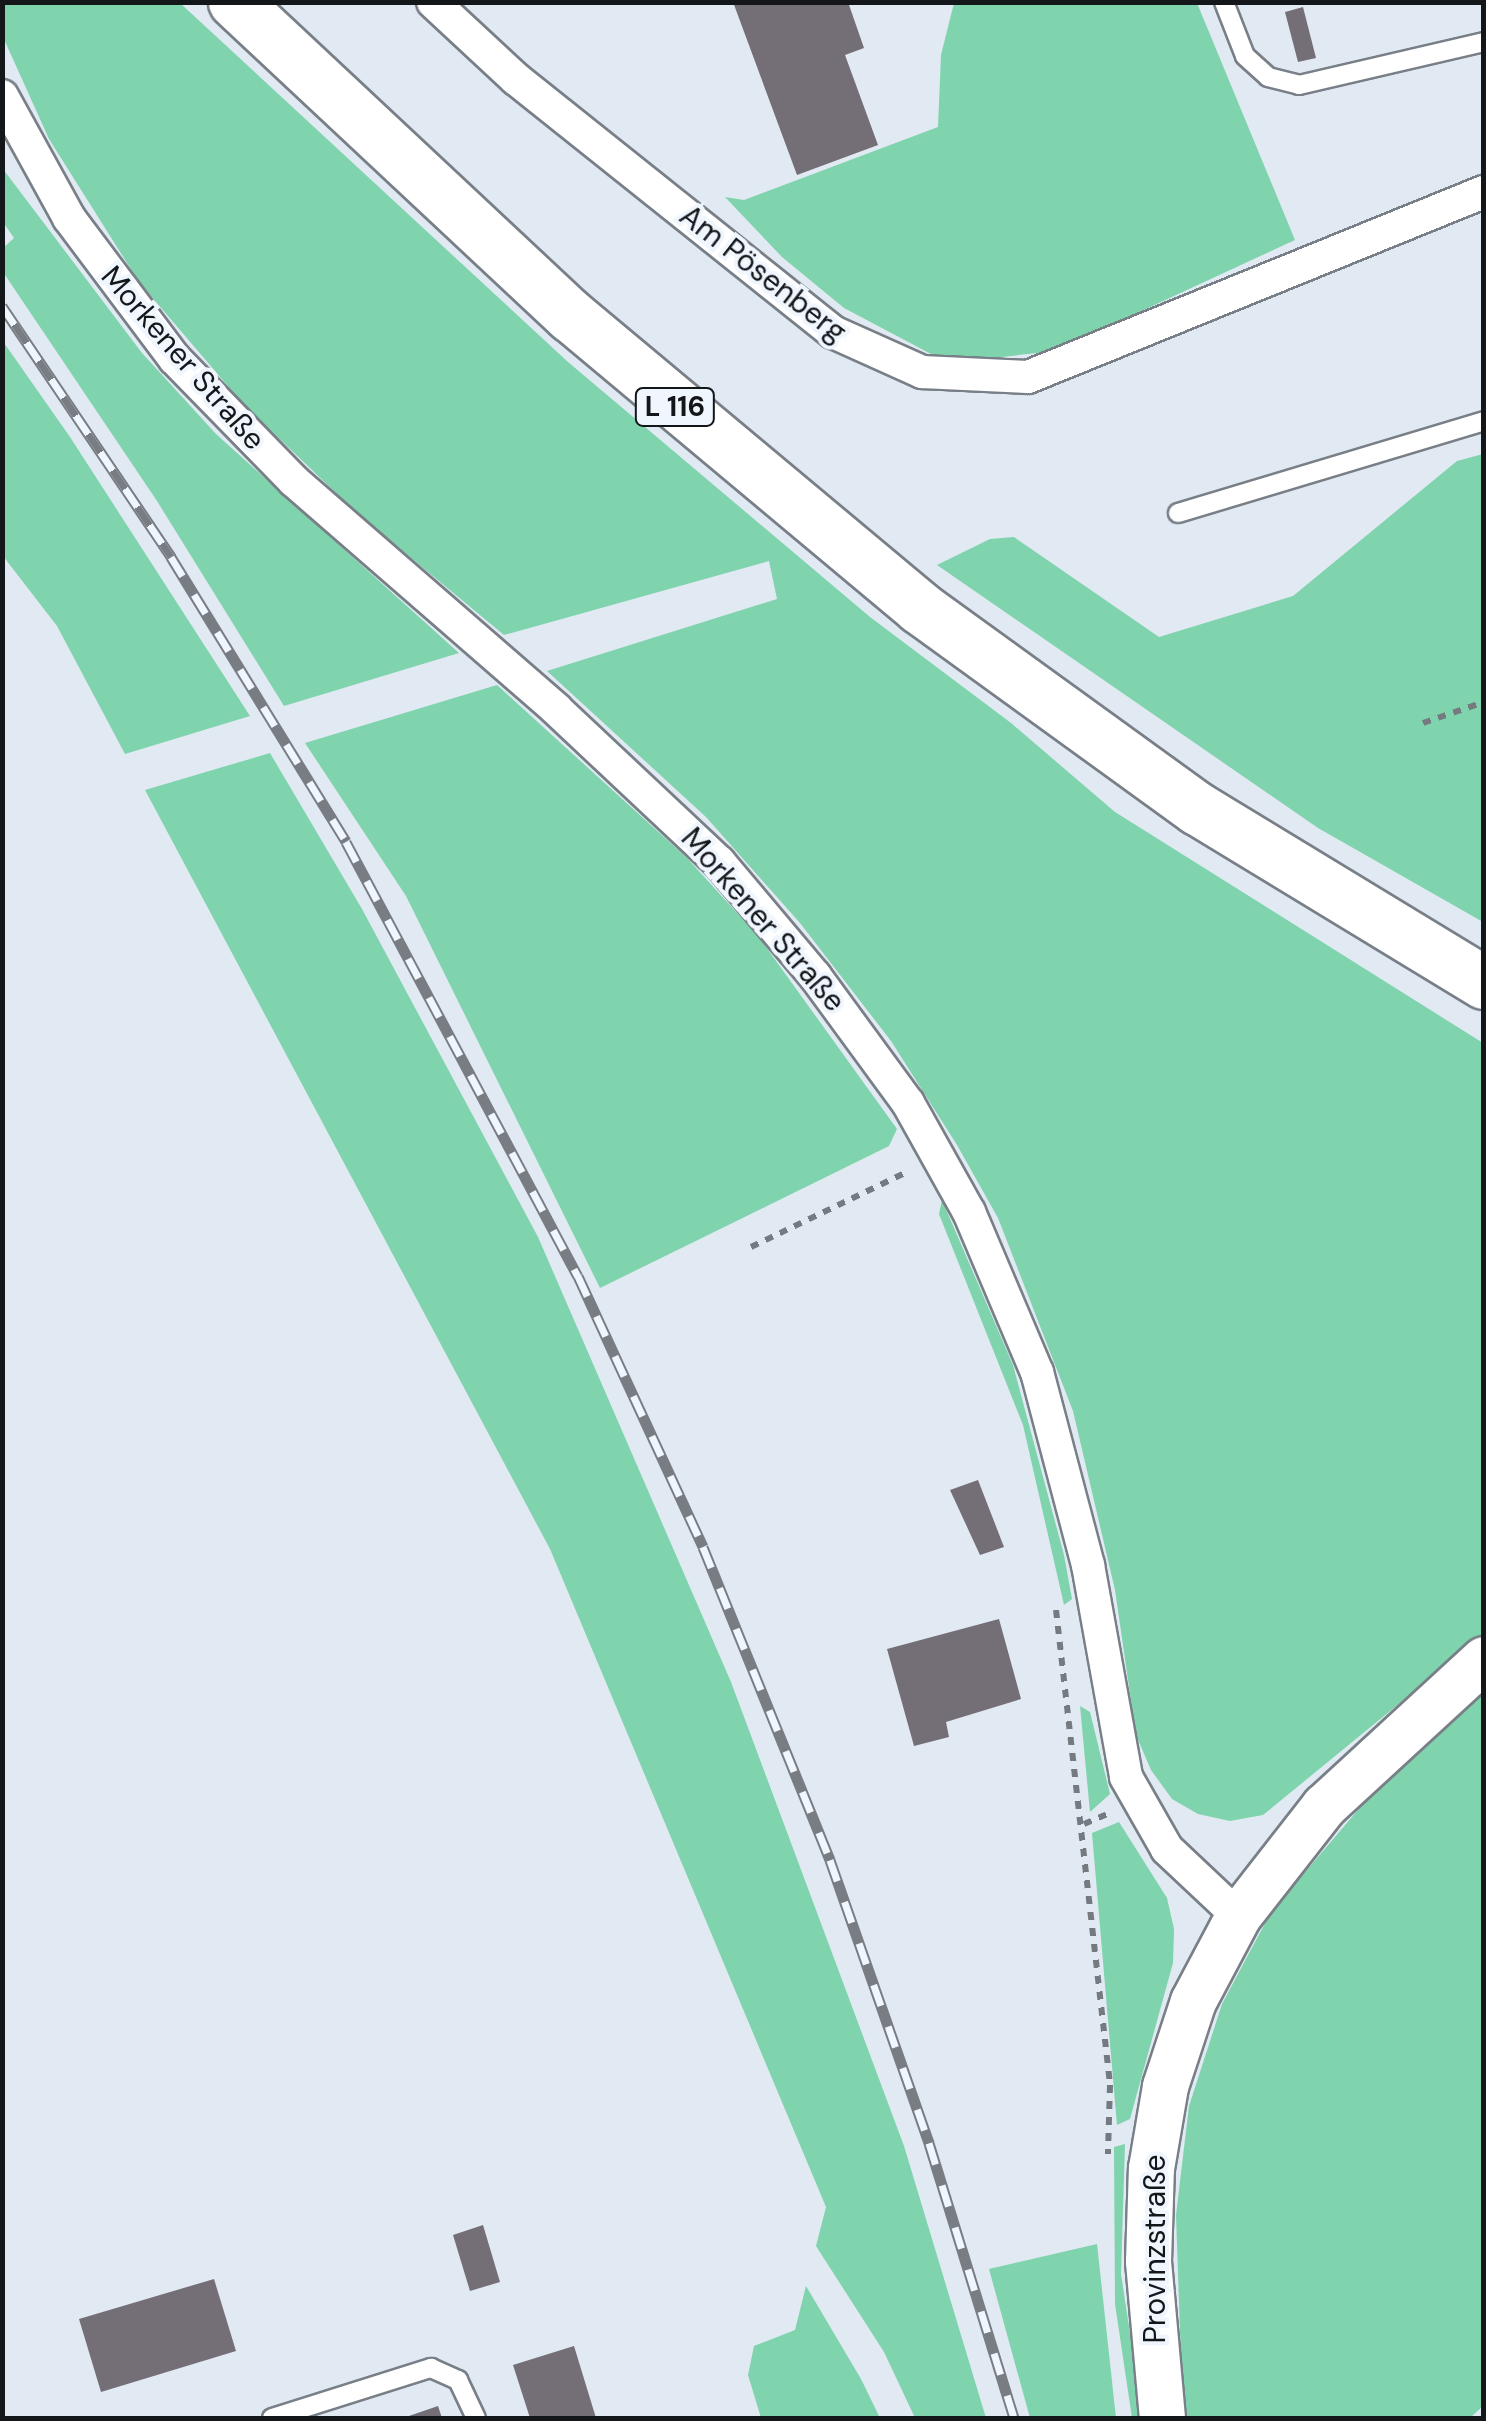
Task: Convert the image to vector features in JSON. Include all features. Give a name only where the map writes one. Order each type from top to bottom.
[{"type":"main road","name":"L 116","points":[[236,2],[571,316],[920,608],[1198,808],[1484,983]]},
{"type":"main road","name":"Provinzstraße","points":[[1162,2418],[1148,2261],[1153,2152],[1182,2033],[1238,1916],[1354,1774],[1484,1659]]},
{"type":"street","name":"Am Pösenberg","points":[[436,4],[516,79],[834,332],[886,359],[950,377],[1007,379],[1055,368],[1484,192]]},
{"type":"street","name":"Morkener Straße","points":[[2,96],[69,218],[175,359],[294,482],[556,709],[719,862],[814,976],[908,1103],[939,1155],[1006,1291],[1050,1416],[1088,1566],[1126,1778],[1167,1849],[1238,1916]]},
{"type":"lane","points":[[1224,2],[1244,56],[1284,83],[1317,84],[1484,42]]},
{"type":"lane","points":[[1178,513],[1484,421]]},
{"type":"lane","points":[[272,2418],[431,2368],[458,2380],[476,2418]]},
{"type":"path","points":[[1423,723],[1484,702]]},
{"type":"path","points":[[908,1103],[910,1170],[917,1185]]},
{"type":"path","points":[[751,1247],[939,1155]]},
{"type":"path","points":[[1054,1595],[1110,2085],[1107,2174]]},
{"type":"green space","points":[[3,3],[180,3],[568,362],[870,617],[1011,723],[1115,812],[1483,1043],[1483,1635],[1263,1815],[1230,1821],[1198,1814],[1172,1799],[1151,1770],[1136,1735],[1115,1590],[1073,1411],[998,1218],[957,1145],[891,1041],[800,923],[706,817],[547,671],[777,599],[769,561],[504,635],[357,513],[244,405],[139,282],[49,139],[3,37]]},
{"type":"green space","points":[[954,3],[1197,3],[1295,240],[1055,351],[948,363],[844,308],[782,257],[725,197],[744,200],[938,127],[941,55]]},
{"type":"green space","points":[[3,169],[142,353],[216,434],[459,653],[284,706],[157,501],[3,272],[3,248],[14,238],[3,222]]},
{"type":"green space","points":[[2,340],[70,437],[250,716],[125,754],[57,626],[3,556]]},
{"type":"green space","points":[[1483,454],[1483,922],[1318,828],[937,565],[990,539],[1014,537],[1159,637],[1293,596],[1457,461]]},
{"type":"green space","points":[[497,685],[687,858],[758,936],[897,1129],[889,1146],[600,1288],[406,896],[305,743]]},
{"type":"green space","points":[[270,753],[362,909],[538,1237],[731,1682],[904,2146],[986,2418],[915,2418],[884,2352],[816,2246],[826,2207],[550,1549],[145,790]]},
{"type":"green space","points":[[942,1200],[1013,1365],[1064,1555],[1072,1599],[1064,1605],[1023,1425],[939,1214]]},
{"type":"green space","points":[[1483,1683],[1483,2406],[1470,2418],[1183,2418],[1176,2215],[1189,2106],[1222,2004],[1271,1912],[1369,1797]]},
{"type":"green space","points":[[1080,1706],[1090,1712],[1110,1794],[1090,1812]]},
{"type":"green space","points":[[1119,1822],[1167,1898],[1174,1929],[1173,1963],[1130,2119],[1117,2125],[1092,1833]]},
{"type":"green space","points":[[1125,2144],[1121,2274],[1143,2418],[1132,2418],[1115,2304],[1114,2147]]},
{"type":"green space","points":[[1097,2244],[1116,2418],[1030,2418],[989,2269]]},
{"type":"green space","points":[[806,2286],[880,2418],[761,2418],[748,2375],[754,2346],[795,2330]]},
{"type":"building","points":[[733,2],[848,2],[864,48],[845,55],[878,145],[797,175]]},
{"type":"building","points":[[1303,7],[1316,58],[1298,62],[1285,12]]},
{"type":"building","points":[[978,1480],[1004,1547],[980,1555],[950,1490]]},
{"type":"building","points":[[999,1619],[1021,1699],[946,1722],[949,1737],[914,1746],[887,1649]]},
{"type":"building","points":[[483,2225],[500,2282],[470,2291],[453,2235]]},
{"type":"building","points":[[214,2279],[236,2351],[101,2392],[79,2319]]},
{"type":"building","points":[[574,2346],[596,2418],[530,2418],[513,2365]]},
{"type":"building","points":[[438,2406],[442,2418],[403,2418]]},
{"type":"railway","points":[[2,306],[171,557],[346,842],[578,1276],[703,1547],[830,1860],[929,2143],[1014,2418]]}]
